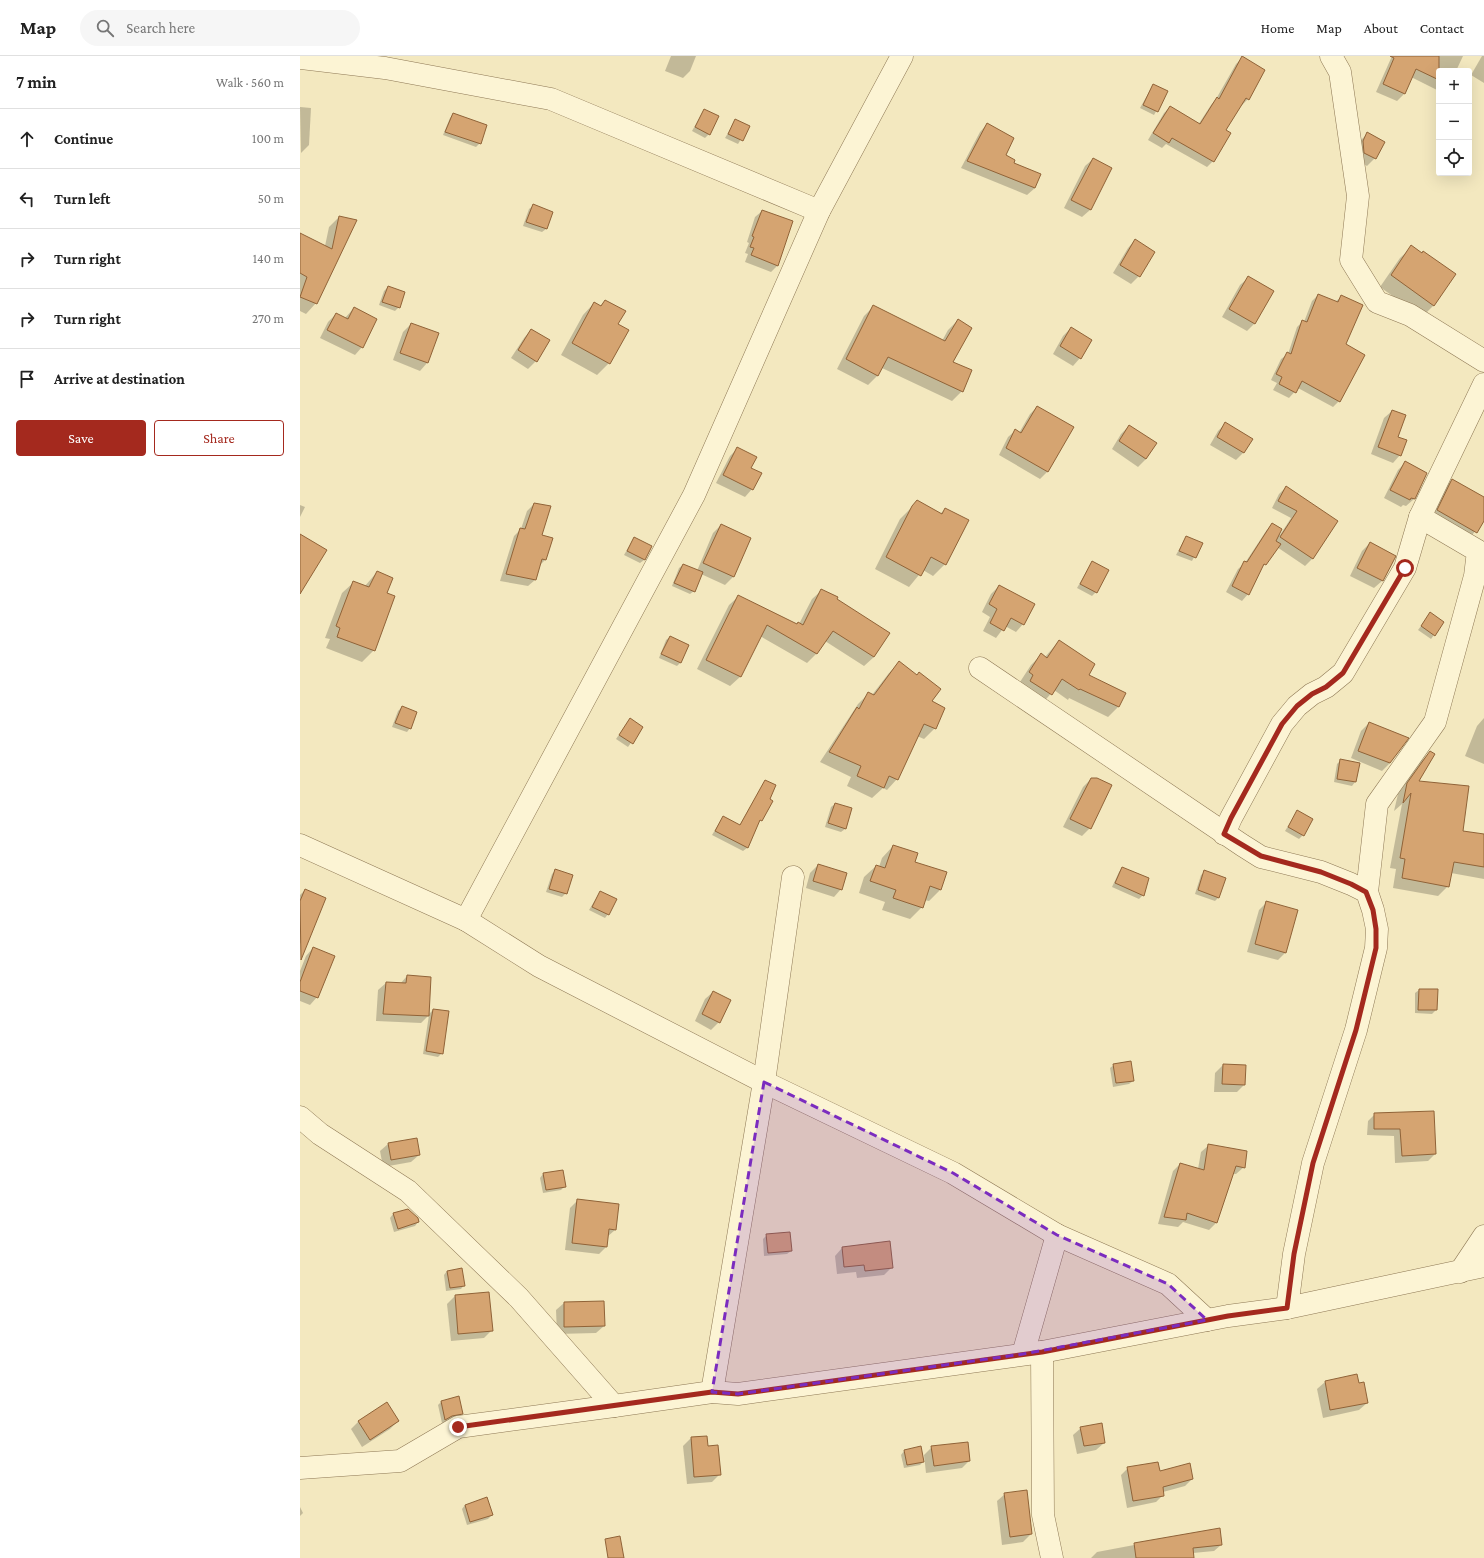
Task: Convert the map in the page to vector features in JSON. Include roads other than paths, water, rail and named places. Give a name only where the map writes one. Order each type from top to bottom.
[{"type":"street","points":[[466,920],[694,495],[819,211],[902,56]]},
{"type":"street","points":[[1332,56],[1340,72],[1358,196],[1351,260],[1378,302],[1410,315],[1484,361]]},
{"type":"street","points":[[300,58],[385,68],[551,99],[819,211]]},
{"type":"street","points":[[1224,834],[1231,818],[1282,724],[1297,706],[1312,694],[1326,687],[1343,673],[1405,568],[1420,517],[1484,384]]},
{"type":"street","points":[[1287,1308],[1294,1254],[1313,1163],[1356,1030],[1376,948],[1376,929],[1373,910],[1366,892],[1377,804],[1435,722],[1476,570],[1478,551],[1420,517]]},
{"type":"street","points":[[980,668],[1224,834],[1261,856],[1321,872],[1351,884],[1366,892]]},
{"type":"street","points":[[300,845],[466,920],[539,966],[764,1082],[953,1173],[1057,1235],[1168,1284],[1207,1320]]},
{"type":"street","points":[[712,1392],[764,1082],[793,877]]},
{"type":"street","points":[[300,1117],[320,1134],[408,1191],[518,1298],[614,1406]]},
{"type":"street","points":[[1052,1558],[1043,1515],[1032,1353],[1057,1235]]},
{"type":"street","points":[[1460,1272],[1484,1236]]},
{"type":"street","points":[[300,1468],[400,1461],[458,1427],[712,1392],[738,1394],[1032,1353],[1207,1320],[1287,1308],[1484,1266]]}]
